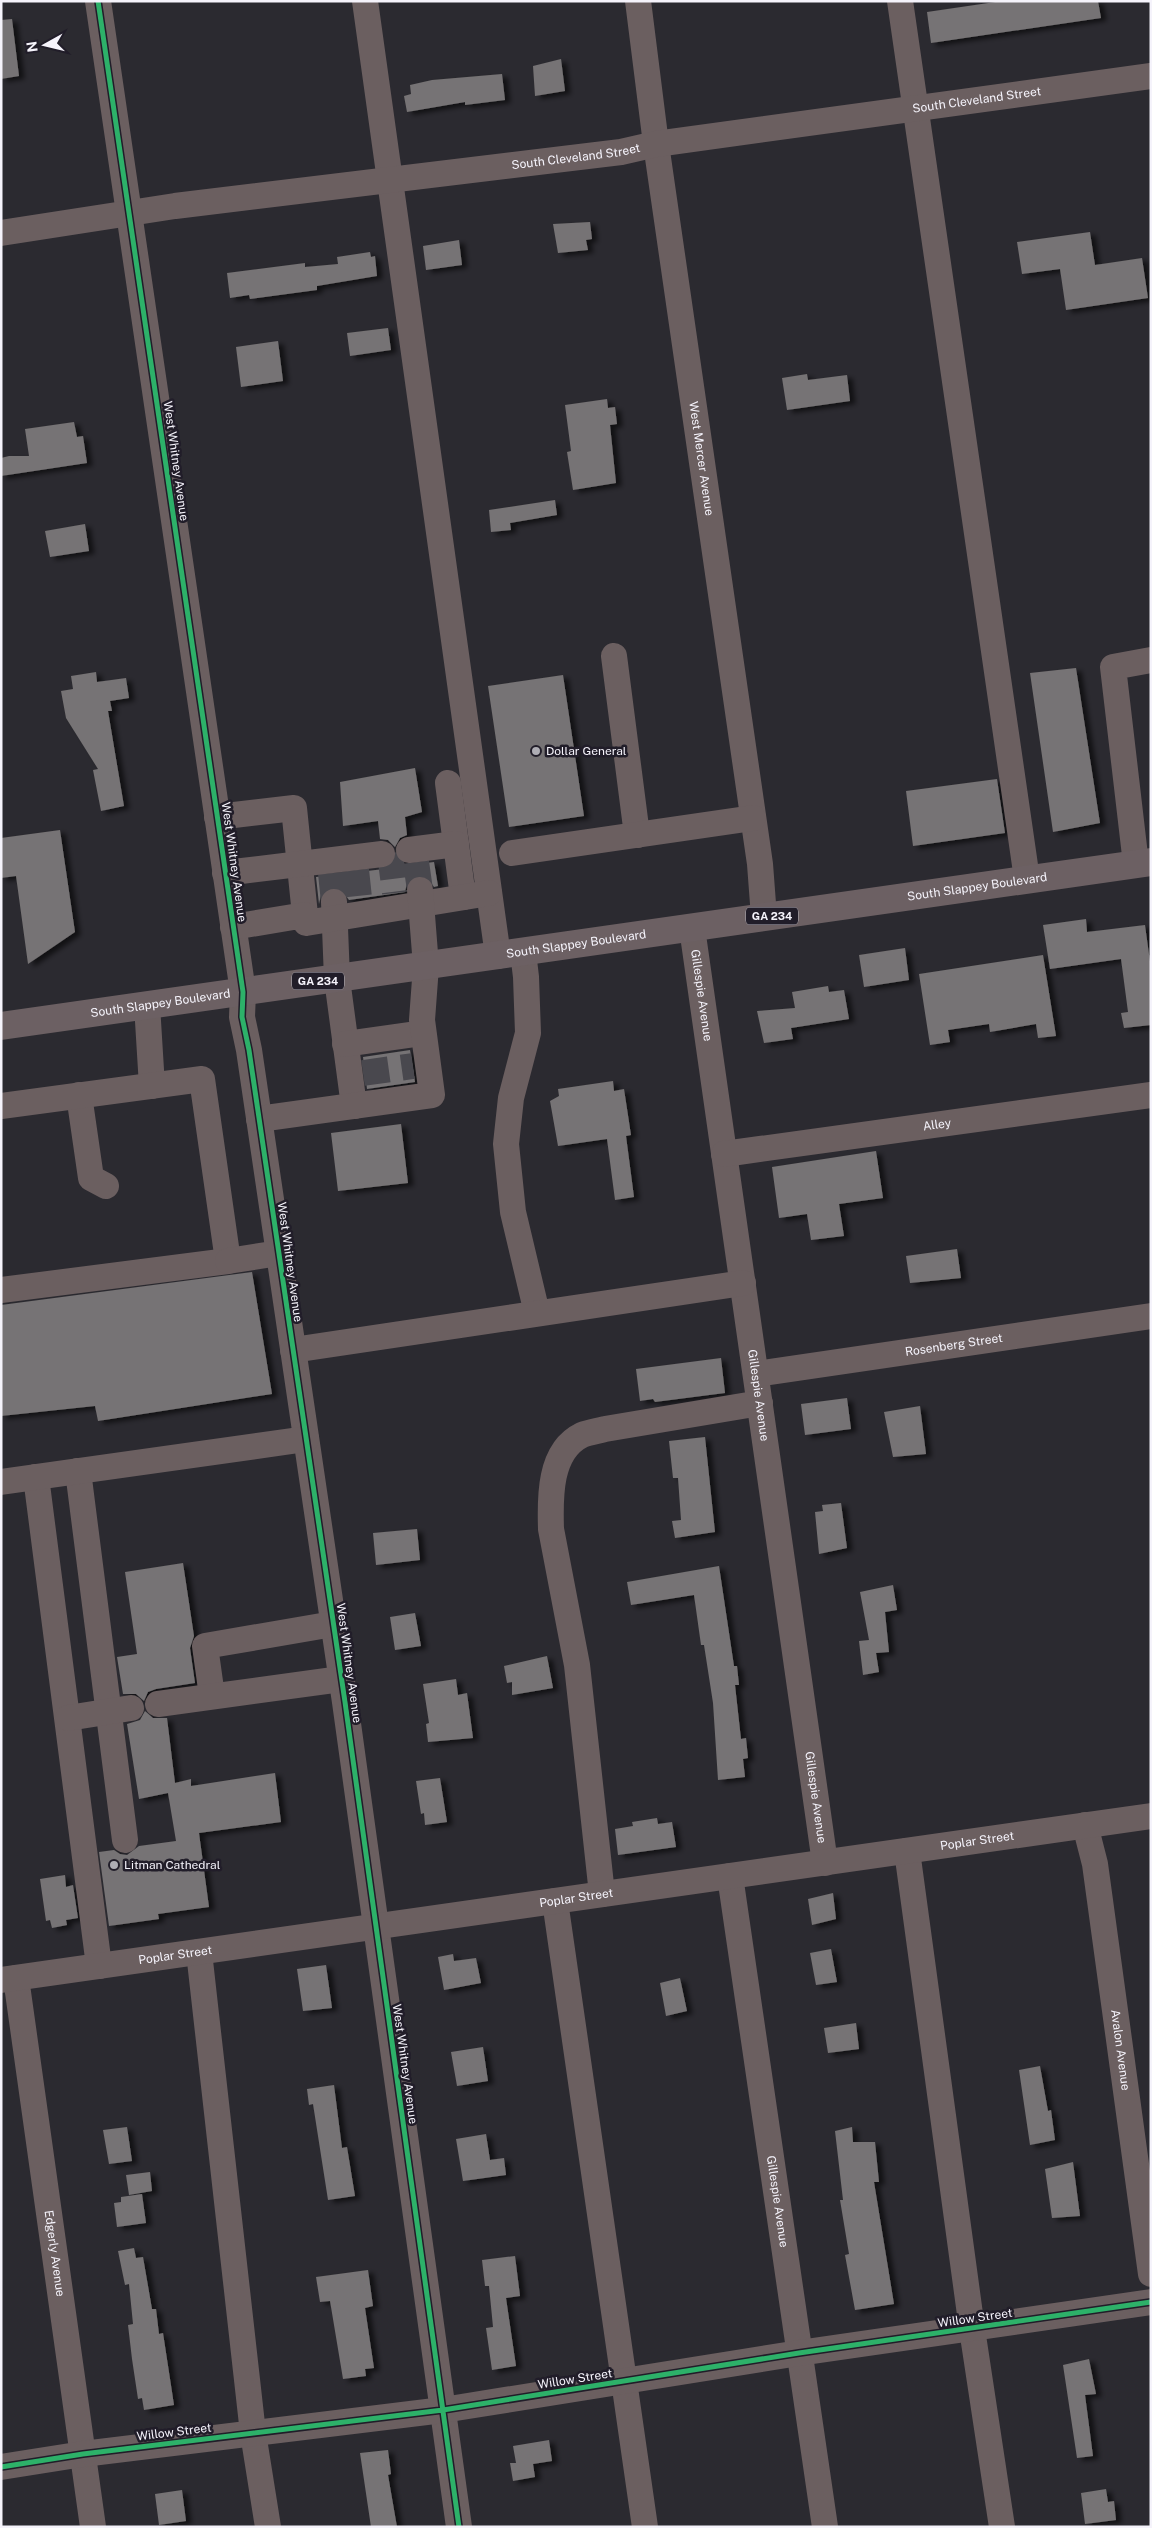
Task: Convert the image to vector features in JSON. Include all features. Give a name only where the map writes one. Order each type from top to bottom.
[{"type":"main road","name":"South Slappey Boulevard","points":[[1,1026],[1143,863]]},
{"type":"street","name":"West Whitney Avenue","points":[[98,1],[243,992],[242,1017],[259,1119],[341,1679],[459,2527]]},
{"type":"street","points":[[365,1],[489,893],[510,954],[526,977],[528,1033],[511,1098],[506,1144],[513,1212],[536,1313]]},
{"type":"street","name":"West Mercer Avenue","points":[[638,1],[656,144],[753,818],[764,917]]},
{"type":"street","points":[[900,1],[1027,880]]},
{"type":"street","name":"South Cleveland Street","points":[[1,233],[130,213],[621,152],[656,144],[1151,76]]},
{"type":"street","points":[[614,656],[637,835]]},
{"type":"street","points":[[1143,863],[1140,805],[1113,667],[1151,660]]},
{"type":"street","points":[[448,783],[463,898]]},
{"type":"street","points":[[217,817],[294,808],[306,923],[348,908],[408,899],[463,898],[489,893]]},
{"type":"street","points":[[512,853],[753,818]]},
{"type":"street","points":[[413,854],[456,844]]},
{"type":"street","points":[[225,873],[301,864],[342,865],[382,854]]},
{"type":"street","points":[[259,1119],[432,1095],[420,1065],[424,1033],[422,1020],[426,966],[408,899]]},
{"type":"street","points":[[348,908],[337,979],[345,1044],[356,1074],[354,1106]]},
{"type":"street","points":[[233,927],[305,915]]},
{"type":"street","name":"Gillespie Avenue","points":[[692,928],[825,1863]]},
{"type":"street","points":[[147,1005],[152,1086]]},
{"type":"street","points":[[345,1044],[424,1033]]},
{"type":"street","points":[[1,1106],[202,1079],[228,1261]]},
{"type":"street","points":[[79,1095],[91,1178],[106,1186]]},
{"type":"street","name":"Alley","points":[[724,1154],[1151,1095]]},
{"type":"street","points":[[1,1290],[279,1253]]},
{"type":"street","points":[[293,1350],[743,1282]]},
{"type":"street","name":"Rosenberg Street","points":[[756,1374],[1151,1316]]},
{"type":"street","points":[[602,1894],[577,1665],[551,1529],[550,1507],[557,1463],[567,1447],[582,1435],[605,1429],[760,1403]]},
{"type":"street","points":[[1,1482],[306,1439]]},
{"type":"street","points":[[78,1471],[119,1710],[125,1840]]},
{"type":"street","points":[[36,1477],[99,1966]]},
{"type":"street","points":[[212,1696],[205,1646],[333,1624]]},
{"type":"street","points":[[158,1704],[341,1679]]},
{"type":"street","points":[[68,1718],[119,1710]]},
{"type":"street","name":"Poplar Street","points":[[9,1979],[1151,1816]]},
{"type":"street","name":"Avalon Avenue","points":[[1085,1826],[1095,1864],[1151,2274]]},
{"type":"street","points":[[907,1851],[972,2329],[1002,2527]]},
{"type":"street","name":"Gillespie Avenue","points":[[730,1876],[825,2527]]},
{"type":"street","points":[[555,1901],[645,2527]]},
{"type":"street","points":[[199,1952],[253,2432],[268,2527]]},
{"type":"street","name":"Edgerly Avenue","points":[[9,1979],[93,2527]]},
{"type":"street","name":"Willow Street","points":[[1,2467],[82,2454],[443,2410],[799,2353],[1151,2302]]},
{"type":"building","points":[[1002,1],[1098,1],[1101,18],[931,43],[927,12]]},
{"type":"building","points":[[12,19],[19,76],[1,79],[1,20]]},
{"type":"building","points":[[561,59],[565,91],[535,96],[533,66]]},
{"type":"building","points":[[502,74],[505,100],[465,105],[465,102],[407,112],[404,96],[411,94],[410,85],[432,80]]},
{"type":"building","points":[[590,222],[592,239],[586,240],[588,250],[558,253],[553,224]]},
{"type":"building","points":[[1090,232],[1095,265],[1142,258],[1148,298],[1066,310],[1060,269],[1022,274],[1017,242]]},
{"type":"building","points":[[459,240],[462,265],[426,270],[423,246]]},
{"type":"building","points":[[370,252],[371,257],[375,256],[377,276],[317,286],[317,290],[250,299],[249,295],[230,298],[227,273],[305,263],[305,267],[338,264],[337,257]]},
{"type":"building","points":[[388,328],[391,350],[350,356],[347,333]]},
{"type":"building","points":[[278,341],[283,381],[241,387],[236,347]]},
{"type":"building","points":[[807,374],[808,380],[847,375],[850,401],[787,410],[782,378]]},
{"type":"building","points":[[607,399],[608,408],[615,407],[617,424],[610,425],[616,483],[573,490],[567,452],[571,451],[565,405]]},
{"type":"building","points":[[74,422],[77,437],[83,436],[87,463],[1,476],[1,458],[29,456],[25,429]]},
{"type":"building","points":[[555,500],[557,515],[510,523],[511,530],[491,532],[489,510]]},
{"type":"building","points":[[85,524],[89,551],[50,557],[45,531]]},
{"type":"building","points":[[1076,668],[1100,823],[1053,832],[1030,673]]},
{"type":"building","points":[[96,672],[97,682],[126,678],[129,698],[110,701],[112,711],[108,711],[124,806],[101,811],[93,770],[98,769],[66,718],[61,691],[73,689],[71,676]]},
{"type":"building","name":"Dollar General","points":[[563,675],[584,816],[509,827],[488,686]]},
{"type":"building","points":[[415,768],[422,812],[405,817],[407,835],[400,838],[395,847],[388,840],[380,839],[378,821],[343,826],[340,782]]},
{"type":"building","points":[[997,779],[1005,833],[913,846],[906,791]]},
{"type":"building","points":[[60,830],[75,932],[28,964],[16,876],[1,878],[1,838]]},
{"type":"building","points":[[396,857],[403,864],[410,865],[434,862],[438,886],[434,887],[427,877],[418,875],[407,883],[405,892],[349,900],[341,889],[333,887],[321,895],[319,904],[316,877],[384,869],[391,866]]},
{"type":"building","points":[[1086,919],[1087,932],[1145,925],[1151,969],[1151,1025],[1124,1028],[1121,1013],[1128,1012],[1121,959],[1050,969],[1043,925]]},
{"type":"building","points":[[905,948],[909,980],[864,987],[859,955]]},
{"type":"building","points":[[1043,955],[1056,1036],[1038,1038],[1036,1024],[990,1032],[989,1024],[948,1030],[950,1042],[930,1045],[919,974]]},
{"type":"building","points":[[828,986],[829,992],[844,990],[849,1019],[791,1028],[793,1039],[764,1043],[757,1011],[795,1008],[792,992]]},
{"type":"building","points":[[410,1050],[415,1082],[367,1089],[363,1057]]},
{"type":"building","points":[[613,1081],[614,1091],[624,1089],[631,1135],[626,1136],[634,1197],[615,1200],[607,1139],[558,1146],[550,1101],[559,1096],[558,1089]]},
{"type":"building","points":[[401,1124],[408,1183],[338,1191],[331,1133]]},
{"type":"building","points":[[876,1151],[883,1198],[839,1204],[844,1236],[811,1240],[807,1214],[779,1218],[772,1167]]},
{"type":"building","points":[[957,1249],[961,1278],[910,1283],[906,1256]]},
{"type":"building","points":[[252,1272],[272,1394],[98,1421],[95,1406],[1,1416],[1,1305]]},
{"type":"building","points":[[721,1358],[725,1393],[655,1402],[653,1399],[640,1401],[636,1369]]},
{"type":"building","points":[[847,1398],[851,1429],[805,1435],[801,1404]]},
{"type":"building","points":[[920,1406],[926,1454],[893,1457],[884,1412]]},
{"type":"building","points":[[705,1437],[715,1532],[675,1538],[672,1521],[681,1520],[678,1478],[673,1478],[669,1441]]},
{"type":"building","points":[[841,1503],[847,1548],[819,1554],[815,1512],[823,1511],[822,1505]]},
{"type":"building","points":[[417,1529],[420,1560],[376,1565],[373,1533]]},
{"type":"building","points":[[183,1563],[194,1636],[190,1648],[195,1683],[156,1689],[148,1692],[144,1701],[136,1694],[123,1694],[117,1657],[137,1654],[125,1572]]},
{"type":"building","points":[[719,1566],[734,1666],[737,1666],[739,1685],[735,1685],[741,1739],[746,1738],[748,1758],[743,1759],[745,1777],[718,1780],[713,1703],[704,1645],[701,1645],[694,1595],[631,1605],[627,1582]]},
{"type":"building","points":[[893,1585],[897,1610],[885,1612],[889,1652],[876,1653],[879,1672],[863,1675],[859,1641],[869,1640],[860,1592]]},
{"type":"building","points":[[415,1613],[421,1646],[395,1650],[390,1617]]},
{"type":"building","points":[[547,1656],[553,1688],[512,1695],[512,1682],[507,1683],[504,1666]]},
{"type":"building","points":[[456,1679],[458,1695],[467,1693],[473,1738],[428,1742],[426,1724],[429,1723],[423,1684]]},
{"type":"building","points":[[145,1711],[153,1718],[167,1718],[175,1783],[191,1779],[191,1786],[275,1773],[281,1822],[199,1833],[209,1907],[158,1914],[159,1919],[109,1926],[99,1852],[114,1850],[120,1854],[127,1855],[139,1846],[176,1841],[168,1793],[139,1799],[127,1724],[140,1720]]},
{"type":"building","points":[[440,1778],[447,1822],[425,1825],[424,1813],[421,1814],[416,1781]]},
{"type":"building","points":[[657,1818],[658,1824],[672,1822],[676,1847],[618,1855],[615,1829],[633,1826],[632,1822]]},
{"type":"building","points":[[65,1875],[66,1887],[73,1885],[78,1918],[66,1920],[67,1925],[52,1928],[50,1920],[46,1921],[40,1879]]},
{"type":"building","points":[[833,1893],[836,1919],[812,1925],[808,1899]]},
{"type":"building","points":[[831,1949],[837,1982],[816,1985],[810,1953]]},
{"type":"building","points":[[453,1954],[454,1961],[476,1958],[481,1983],[444,1990],[438,1957]]},
{"type":"building","points":[[326,1965],[332,2008],[303,2011],[297,1969]]},
{"type":"building","points":[[680,1978],[687,2011],[666,2016],[660,1983]]},
{"type":"building","points":[[856,2023],[859,2049],[828,2053],[824,2028]]},
{"type":"building","points":[[483,2047],[488,2081],[457,2086],[451,2052]]},
{"type":"building","points":[[1040,2066],[1048,2111],[1051,2110],[1055,2140],[1030,2145],[1019,2070]]},
{"type":"building","points":[[334,2085],[342,2148],[347,2147],[355,2196],[328,2200],[313,2104],[309,2105],[307,2089]]},
{"type":"building","points":[[127,2127],[132,2161],[109,2164],[103,2130]]},
{"type":"building","points":[[852,2127],[853,2142],[875,2142],[879,2182],[874,2182],[894,2304],[855,2310],[845,2255],[849,2254],[840,2200],[843,2200],[835,2131]]},
{"type":"building","points":[[486,2134],[490,2160],[504,2158],[506,2175],[463,2181],[456,2139]]},
{"type":"building","points":[[1073,2162],[1080,2216],[1052,2218],[1045,2169]]},
{"type":"building","points":[[150,2172],[152,2191],[129,2195],[126,2175]]},
{"type":"building","points":[[142,2194],[146,2223],[117,2227],[114,2203],[121,2202],[121,2197]]},
{"type":"building","points":[[134,2248],[136,2258],[143,2257],[152,2309],[156,2309],[159,2334],[163,2333],[174,2405],[144,2410],[142,2398],[138,2399],[132,2359],[128,2325],[133,2324],[129,2284],[125,2285],[118,2251]]},
{"type":"building","points":[[515,2256],[520,2296],[506,2298],[516,2366],[492,2370],[486,2328],[493,2327],[489,2286],[485,2286],[482,2260]]},
{"type":"building","points":[[368,2270],[373,2306],[365,2308],[374,2368],[365,2369],[366,2376],[343,2379],[330,2301],[320,2302],[316,2277]]},
{"type":"building","points":[[1089,2359],[1096,2394],[1085,2395],[1093,2456],[1077,2458],[1063,2365]]},
{"type":"building","points":[[549,2440],[552,2461],[533,2464],[535,2477],[513,2481],[510,2463],[516,2463],[513,2446]]},
{"type":"building","points":[[388,2450],[391,2474],[388,2475],[397,2527],[371,2527],[360,2453]]},
{"type":"building","points":[[1106,2489],[1108,2502],[1114,2501],[1116,2520],[1085,2524],[1081,2493]]},
{"type":"building","points":[[182,2490],[186,2521],[159,2525],[155,2494]]},
{"type":"tunnel","points":[[390,853],[395,893]]},
{"type":"tunnel","points":[[416,862],[420,890]]},
{"type":"tunnel","points":[[356,870],[359,898]]},
{"type":"tunnel","points":[[331,873],[334,902]]},
{"type":"tunnel","points":[[363,1073],[413,1066]]},
{"type":"cycle path","points":[[98,1],[243,992],[242,1017],[249,1050],[345,1702],[459,2527]]},
{"type":"cycle path","points":[[1,2467],[83,2454],[443,2410],[799,2353],[1151,2302]]},
{"type":"place","name":"Dollar General","points":[[536,751]]},
{"type":"place","name":"Litman Cathedral","points":[[114,1865]]}]
